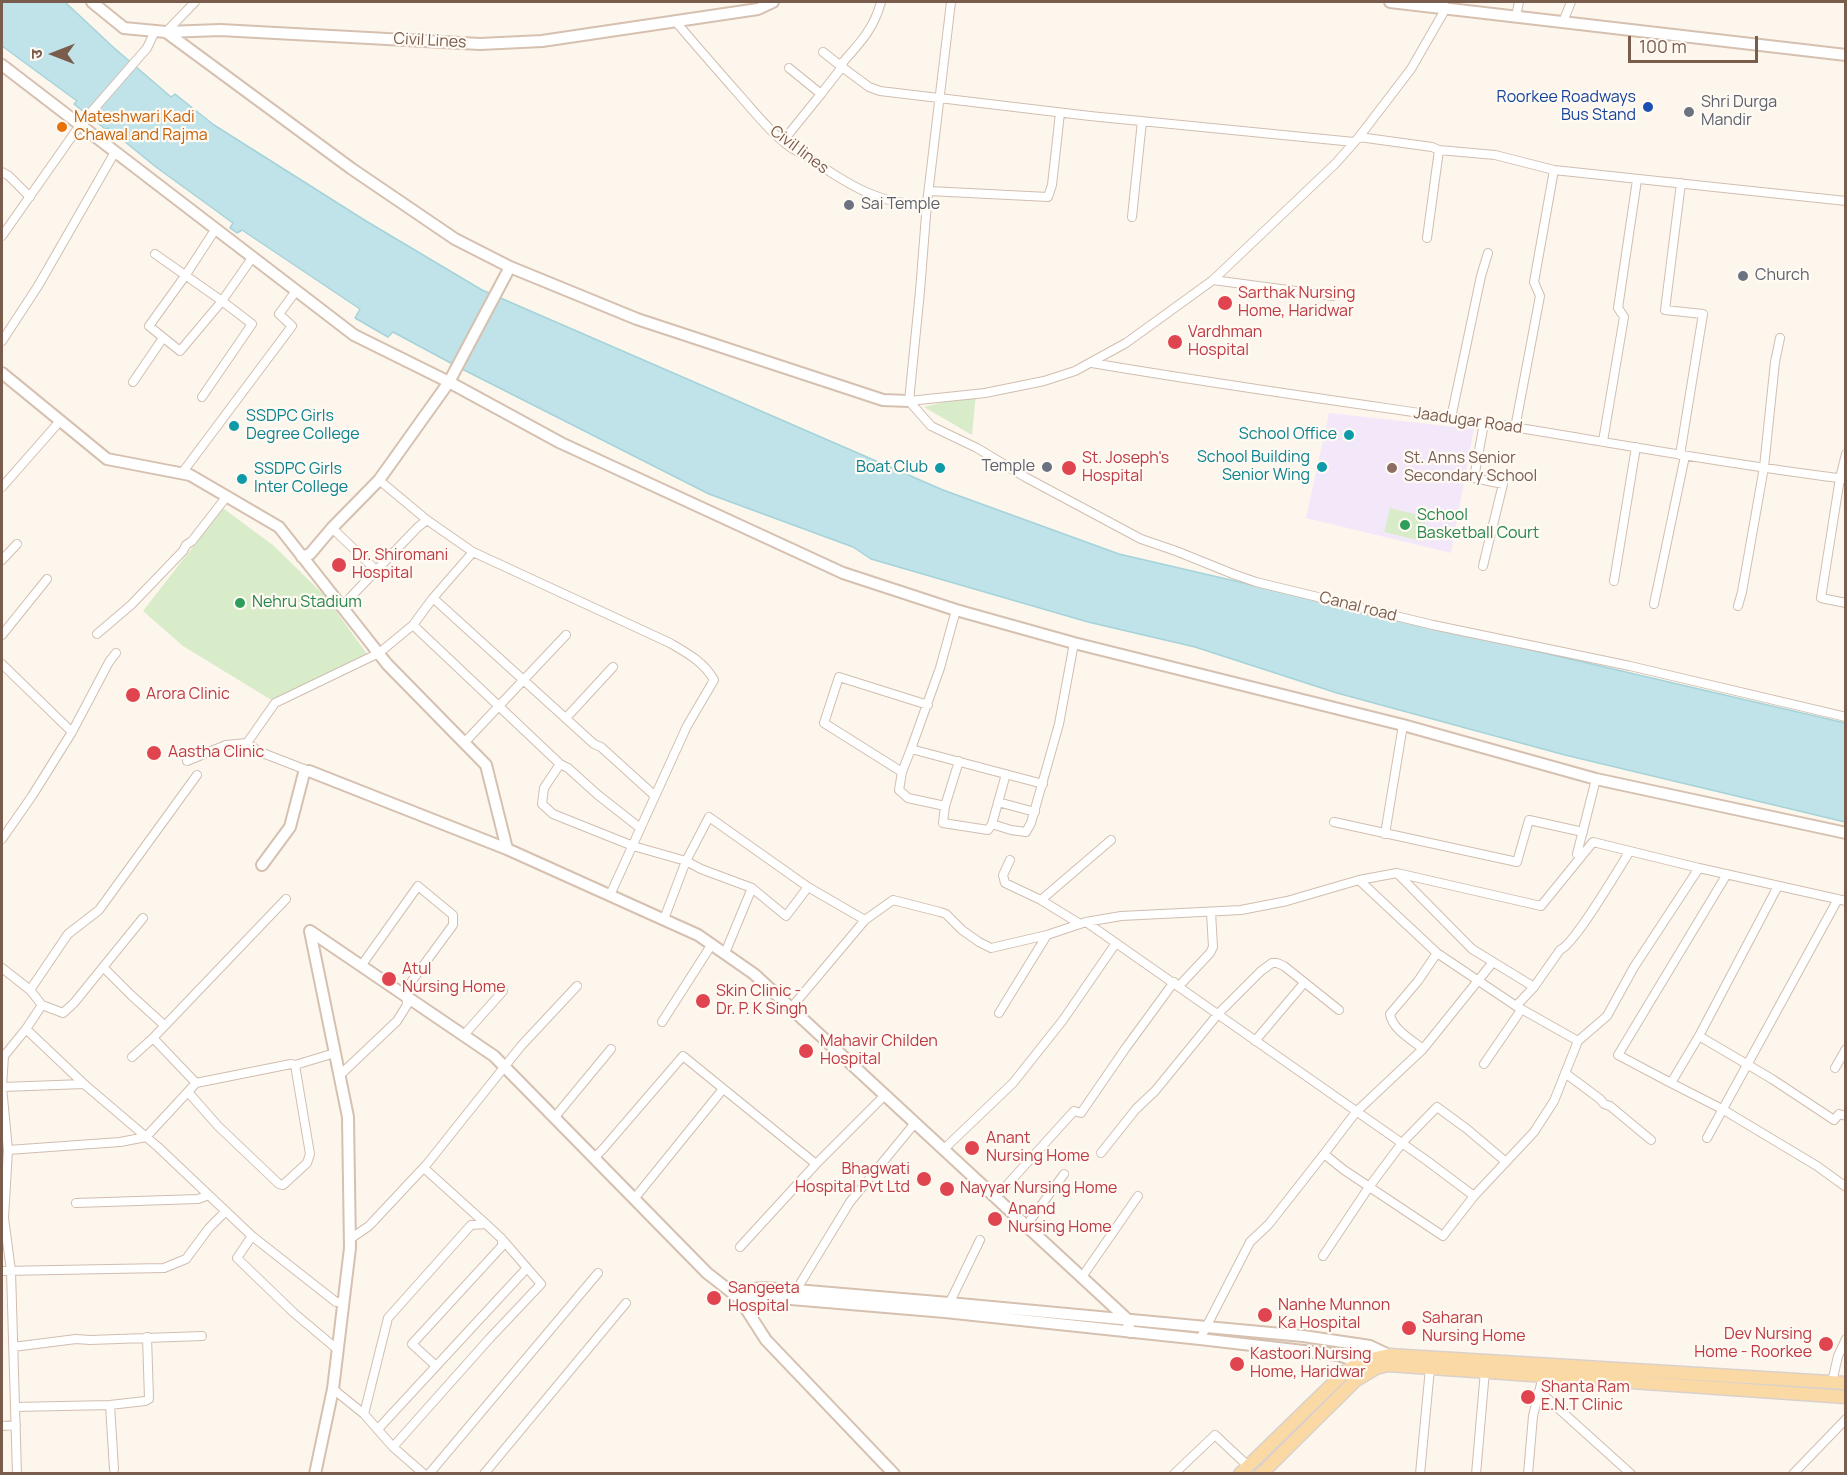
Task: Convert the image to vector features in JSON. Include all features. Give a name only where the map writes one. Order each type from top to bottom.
[{"type":"main road","points":[[1244,1470],[1346,1371],[1362,1361],[1389,1355],[1845,1383]]},
{"type":"main road","points":[[1261,1473],[1356,1380],[1376,1368],[1388,1365],[1845,1397]]},
{"type":"street","name":"Civil Lines","points":[[92,2],[124,28],[161,31],[220,30],[480,44],[542,41],[676,22],[758,9],[773,2]]},
{"type":"street","points":[[2,236],[82,122],[161,31],[195,2]]},
{"type":"street","points":[[783,141],[870,30],[880,2]]},
{"type":"street","points":[[909,401],[928,191],[951,2]]},
{"type":"street","points":[[1390,2],[1446,4],[1516,16],[1845,55]]},
{"type":"street","points":[[1516,16],[1519,2]]},
{"type":"street","points":[[1563,22],[1571,2]]},
{"type":"street","points":[[161,31],[352,170],[455,239],[510,267],[637,319],[883,400],[909,401],[985,393],[1044,381],[1075,371],[1126,343],[1213,280],[1336,163],[1357,140],[1411,69],[1446,4]]},
{"type":"street","name":"Civil lines","points":[[676,22],[783,141],[838,179],[857,189],[912,205],[927,203]]},
{"type":"street","points":[[823,52],[869,87],[880,91],[1060,113],[1432,147],[1439,150],[1495,155],[1554,170],[1845,201]]},
{"type":"street","points":[[2,65],[82,122],[115,152],[354,335],[449,382],[561,443],[843,573],[956,610],[1074,643],[1403,725],[1596,778],[1845,833]]},
{"type":"street","points":[[789,68],[821,94]]},
{"type":"street","points":[[928,191],[1048,197],[1052,185],[1060,113]]},
{"type":"street","points":[[1132,217],[1142,121]]},
{"type":"street","points":[[1427,238],[1439,150]]},
{"type":"street","points":[[2,341],[38,286],[115,152]]},
{"type":"street","points":[[1515,428],[1540,296],[1533,282],[1554,170]]},
{"type":"street","points":[[2,172],[30,196]]},
{"type":"street","points":[[1604,441],[1624,317],[1618,308],[1637,180]]},
{"type":"street","points":[[1654,604],[1682,455],[1703,314],[1665,310],[1681,183]]},
{"type":"street","points":[[213,233],[149,326],[180,351],[222,301],[252,258]]},
{"type":"street","points":[[155,254],[252,324],[202,397]]},
{"type":"street","points":[[1451,418],[1481,276],[1488,254]]},
{"type":"street","points":[[302,557],[310,554],[332,528],[380,480],[449,382],[510,267]]},
{"type":"street","points":[[1213,280],[1333,296]]},
{"type":"street","points":[[182,473],[292,326],[279,314],[296,291]]},
{"type":"street","points":[[133,382],[163,338]]},
{"type":"street","points":[[1738,606],[1764,467],[1775,362],[1780,338]]},
{"type":"street","name":"Jaadugar Road","points":[[1092,363],[1843,478]]},
{"type":"street","points":[[2,373],[107,459],[190,475],[279,527],[387,664],[486,765],[507,849]]},
{"type":"street","name":"Canal road","points":[[909,401],[931,426],[977,448],[1141,539],[1233,574],[1257,582],[1433,625],[1630,666],[1845,717]]},
{"type":"street","points":[[2,487],[60,421]]},
{"type":"street","points":[[1483,566],[1503,484],[1474,478],[1484,423]]},
{"type":"street","points":[[1614,581],[1636,447]]},
{"type":"street","points":[[1845,454],[1843,478],[1821,598],[1845,603]]},
{"type":"street","points":[[380,480],[427,520],[473,552],[670,643],[694,657],[714,680],[687,726],[610,895]]},
{"type":"street","points":[[97,634],[131,605],[183,551],[227,496]]},
{"type":"street","points":[[342,606],[427,520]]},
{"type":"street","points":[[332,528],[377,571]]},
{"type":"street","points":[[2,560],[17,544]]},
{"type":"street","points":[[247,743],[275,704],[379,653],[412,625],[473,552]]},
{"type":"street","points":[[2,634],[47,579]]},
{"type":"street","points":[[434,598],[655,796]]},
{"type":"street","points":[[945,806],[908,798],[899,790],[902,772],[928,705],[956,610]]},
{"type":"street","points":[[412,625],[560,764],[568,768],[640,828]]},
{"type":"street","points":[[464,743],[566,635]]},
{"type":"street","points":[[992,824],[1026,832],[1031,823],[1059,724],[1074,643]]},
{"type":"street","points":[[2,839],[72,732],[109,662],[116,654]]},
{"type":"street","points":[[2,664],[72,732]]},
{"type":"street","points":[[566,718],[613,667]]},
{"type":"street","points":[[902,772],[824,723],[839,676],[928,705]]},
{"type":"street","points":[[1385,834],[1403,725]]},
{"type":"street","points":[[187,761],[226,745],[247,743],[260,752],[507,849],[698,935],[754,974],[791,1008],[1127,1319],[1130,1332]]},
{"type":"street","points":[[910,749],[1043,784]]},
{"type":"street","points":[[959,762],[945,806],[944,823],[988,830],[992,824],[1006,774]]},
{"type":"street","points":[[560,764],[544,788],[542,804],[553,814],[633,846],[686,861],[701,870],[752,888],[786,916],[808,886]]},
{"type":"street","points":[[262,865],[290,827],[304,773],[309,771]]},
{"type":"street","points":[[30,990],[68,934],[99,910],[197,775]]},
{"type":"street","points":[[1577,854],[1596,778]]},
{"type":"street","points":[[998,802],[1035,812]]},
{"type":"street","points":[[664,919],[686,861],[709,817],[808,886],[865,920]]},
{"type":"street","points":[[1334,822],[1517,862],[1529,820],[1583,832]]},
{"type":"street","points":[[1041,900],[1111,840]]},
{"type":"street","points":[[791,1008],[865,920],[893,900],[946,914],[962,930],[991,948],[1047,935],[1083,923],[1121,916],[1241,910],[1287,902],[1359,880],[1397,873],[1541,906],[1593,842],[1842,900],[1707,1138]]},
{"type":"street","points":[[1516,1006],[1534,987],[1560,950],[1566,948],[1630,851]]},
{"type":"street","points":[[1010,860],[1003,875],[1005,882],[1083,923],[1177,984],[1474,1196]]},
{"type":"street","points":[[1324,1154],[1344,1170],[1443,1236],[1474,1196],[1534,1132],[1554,1101],[1578,1041],[1607,1016],[1634,967],[1699,868]]},
{"type":"street","points":[[1397,873],[1472,949],[1534,987]]},
{"type":"street","points":[[1727,874],[1618,1055],[1722,1109],[1817,1166],[1845,1187]]},
{"type":"street","points":[[1359,880],[1437,953],[1516,1006],[1578,1041]]},
{"type":"street","points":[[339,1076],[397,1021],[407,1005],[406,989],[453,924],[453,915],[418,886],[361,966]]},
{"type":"street","points":[[1671,1083],[1699,1036],[1778,886]]},
{"type":"street","points":[[725,953],[752,888]]},
{"type":"street","points":[[132,1057],[286,899]]},
{"type":"street","points":[[996,1197],[1074,1111],[1082,1113],[1125,1049],[1177,984],[1210,953],[1213,947],[1211,912]]},
{"type":"street","points":[[2,968],[30,990],[42,1005],[63,1013],[74,1003],[143,918]]},
{"type":"street","points":[[315,1473],[333,1389],[350,1239],[348,1117],[310,932],[494,1056],[707,1274],[735,1295],[766,1340],[894,1473]]},
{"type":"street","points":[[999,1013],[1047,935]]},
{"type":"street","points":[[662,1022],[712,944]]},
{"type":"street","points":[[944,1149],[1013,1083],[1063,1020],[1116,944]]},
{"type":"street","points":[[1423,1049],[1394,1025],[1390,1014],[1418,981],[1437,953]]},
{"type":"street","points":[[1200,1339],[1250,1242],[1269,1224],[1356,1112],[1423,1049],[1493,962]]},
{"type":"street","points":[[1101,1153],[1218,1014],[1272,963],[1284,966],[1340,1010]]},
{"type":"street","points":[[104,967],[164,1025]]},
{"type":"street","points":[[1255,1041],[1304,983]]},
{"type":"street","points":[[350,1239],[369,1226],[424,1168],[525,1041],[577,986]]},
{"type":"street","points":[[463,1036],[502,991]]},
{"type":"street","points":[[17,1473],[11,1270],[3,1218],[8,1150],[2,1087],[4,1056],[42,1005]]},
{"type":"street","points":[[1484,1064],[1521,1010],[1516,1006]]},
{"type":"street","points":[[26,1029],[252,1236],[336,1302],[344,1302]]},
{"type":"street","points":[[1699,1036],[1834,1120],[1839,1114],[1845,1116]]},
{"type":"street","points":[[153,1038],[196,1083]]},
{"type":"street","points":[[554,1118],[611,1049]]},
{"type":"street","points":[[1835,1068],[1845,1049]]},
{"type":"street","points":[[8,1150],[120,1142],[146,1137],[196,1083],[295,1065],[335,1053]]},
{"type":"street","points":[[594,1158],[683,1056],[816,1164]]},
{"type":"street","points":[[188,1092],[218,1126],[279,1184],[283,1185],[307,1163],[310,1154],[295,1065]]},
{"type":"street","points":[[1565,1073],[1651,1140]]},
{"type":"street","points":[[2,1087],[84,1084]]},
{"type":"street","points":[[634,1198],[723,1089]]},
{"type":"street","points":[[740,1247],[816,1164],[885,1095]]},
{"type":"street","points":[[1323,1256],[1368,1186],[1402,1143],[1437,1107],[1506,1162]]},
{"type":"street","points":[[793,1294],[850,1202],[915,1123]]},
{"type":"street","points":[[393,1447],[541,1284],[502,1239],[424,1168]]},
{"type":"street","points":[[1026,1226],[1064,1174]]},
{"type":"street","points":[[76,1203],[198,1199],[209,1195]]},
{"type":"street","points":[[1082,1277],[1138,1196]]},
{"type":"street","points":[[2,1271],[164,1268],[186,1259],[225,1211]]},
{"type":"street","points":[[364,1414],[388,1318],[471,1225],[486,1224]]},
{"type":"street","points":[[252,1236],[237,1258],[294,1313],[338,1350]]},
{"type":"street","points":[[436,1366],[412,1344],[502,1246],[502,1239]]},
{"type":"street","points":[[947,1307],[980,1240]]},
{"type":"street","points":[[378,1429],[526,1269]]},
{"type":"street","points":[[429,1473],[598,1273]]},
{"type":"street","points":[[735,1295],[793,1294],[1206,1326],[1303,1336],[1370,1346],[1389,1355]]},
{"type":"street","points":[[484,1473],[626,1303]]},
{"type":"street","points":[[947,1307],[1130,1332],[1338,1355],[1362,1361],[1376,1368]]},
{"type":"street","points":[[13,1347],[76,1339],[202,1336]]},
{"type":"street","points":[[15,1407],[110,1406],[149,1399],[147,1337]]},
{"type":"street","points":[[1832,1382],[1845,1339]]},
{"type":"street","points":[[1420,1473],[1430,1368]]},
{"type":"street","points":[[1476,1473],[1485,1371]]},
{"type":"street","points":[[1528,1473],[1533,1416],[1543,1376]]},
{"type":"street","points":[[333,1389],[364,1414],[393,1447],[424,1473]]},
{"type":"street","points":[[1539,1391],[1631,1473]]},
{"type":"street","points":[[110,1406],[114,1469]]},
{"type":"street","points":[[1793,1473],[1845,1419]]},
{"type":"street","points":[[2,1426],[16,1425]]},
{"type":"street","points":[[1174,1473],[1215,1435],[1244,1470]]},
{"type":"shaded area","name":"St. Anns Senior Secondary School","points":[[1329,413],[1474,429],[1451,553],[1306,518]]},
{"type":"green space","points":[[976,394],[972,435],[924,407]]},
{"type":"green space","name":"Nehru Stadium","points":[[223,508],[274,546],[325,596],[370,658],[273,701],[183,646],[143,611]]},
{"type":"green space","name":"School Basketball Court","points":[[1390,508],[1426,517],[1421,541],[1384,532]]},
{"type":"water","points":[[2,2],[65,2],[171,97],[175,94],[214,125],[366,221],[482,290],[943,490],[1119,554],[1845,723],[1845,822],[1565,755],[1337,693],[1195,647],[1088,622],[871,559],[853,547],[709,494],[393,332],[388,337],[355,318],[360,309],[242,230],[237,233],[230,228],[233,223],[156,167],[108,128],[105,129],[74,104],[77,101],[2,46]]},
{"type":"place","name":"Roorkee Roadways Bus Stand","points":[[1648,107]]},
{"type":"place","name":"Shri Durga Mandir","points":[[1689,112]]},
{"type":"place","name":"Mateshwari Kadi Chawal and Rajma","points":[[62,127]]},
{"type":"place","name":"Sai Temple","points":[[849,205]]},
{"type":"place","name":"Church","points":[[1743,276]]},
{"type":"place","name":"Sarthak Nursing Home, Haridwar","points":[[1225,303]]},
{"type":"place","name":"Vardhman Hospital","points":[[1175,342]]},
{"type":"place","name":"SSDPC Girls Degree College","points":[[234,426]]},
{"type":"place","name":"School Office","points":[[1349,435]]},
{"type":"place","name":"Temple","points":[[1047,467]]},
{"type":"place","name":"School Building Senior Wing","points":[[1322,467]]},
{"type":"place","name":"Boat Club","points":[[940,468]]},
{"type":"place","name":"St. Joseph's Hospital","points":[[1069,468]]},
{"type":"place","name":"St. Anns Senior Secondary School","points":[[1392,468]]},
{"type":"place","name":"SSDPC Girls Inter College","points":[[242,479]]},
{"type":"place","name":"School Basketball Court","points":[[1405,525]]},
{"type":"place","name":"Dr. Shiromani Hospital","points":[[339,565]]},
{"type":"place","name":"Nehru Stadium","points":[[240,603]]},
{"type":"place","name":"Arora Clinic","points":[[133,695]]},
{"type":"place","name":"Aastha Clinic","points":[[154,753]]},
{"type":"place","name":"Atul Nursing Home","points":[[389,979]]},
{"type":"place","name":"Skin Clinic - Dr. P. K Singh","points":[[703,1001]]},
{"type":"place","name":"Mahavir Childen Hospital","points":[[806,1051]]},
{"type":"place","name":"Anant Nursing Home","points":[[972,1148]]},
{"type":"place","name":"Bhagwati Hospital Pvt Ltd","points":[[924,1179]]},
{"type":"place","name":"Nayyar Nursing Home","points":[[947,1189]]},
{"type":"place","name":"Anand Nursing Home","points":[[995,1219]]},
{"type":"place","name":"Sangeeta Hospital","points":[[714,1298]]},
{"type":"place","name":"Nanhe Munnon Ka Hospital","points":[[1265,1315]]},
{"type":"place","name":"Saharan Nursing Home","points":[[1409,1328]]},
{"type":"place","name":"Dev Nursing Home - Roorkee","points":[[1826,1344]]},
{"type":"place","name":"Kastoori Nursing Home, Haridwar","points":[[1237,1364]]},
{"type":"place","name":"Shanta Ram E.N.T Clinic","points":[[1528,1397]]}]
